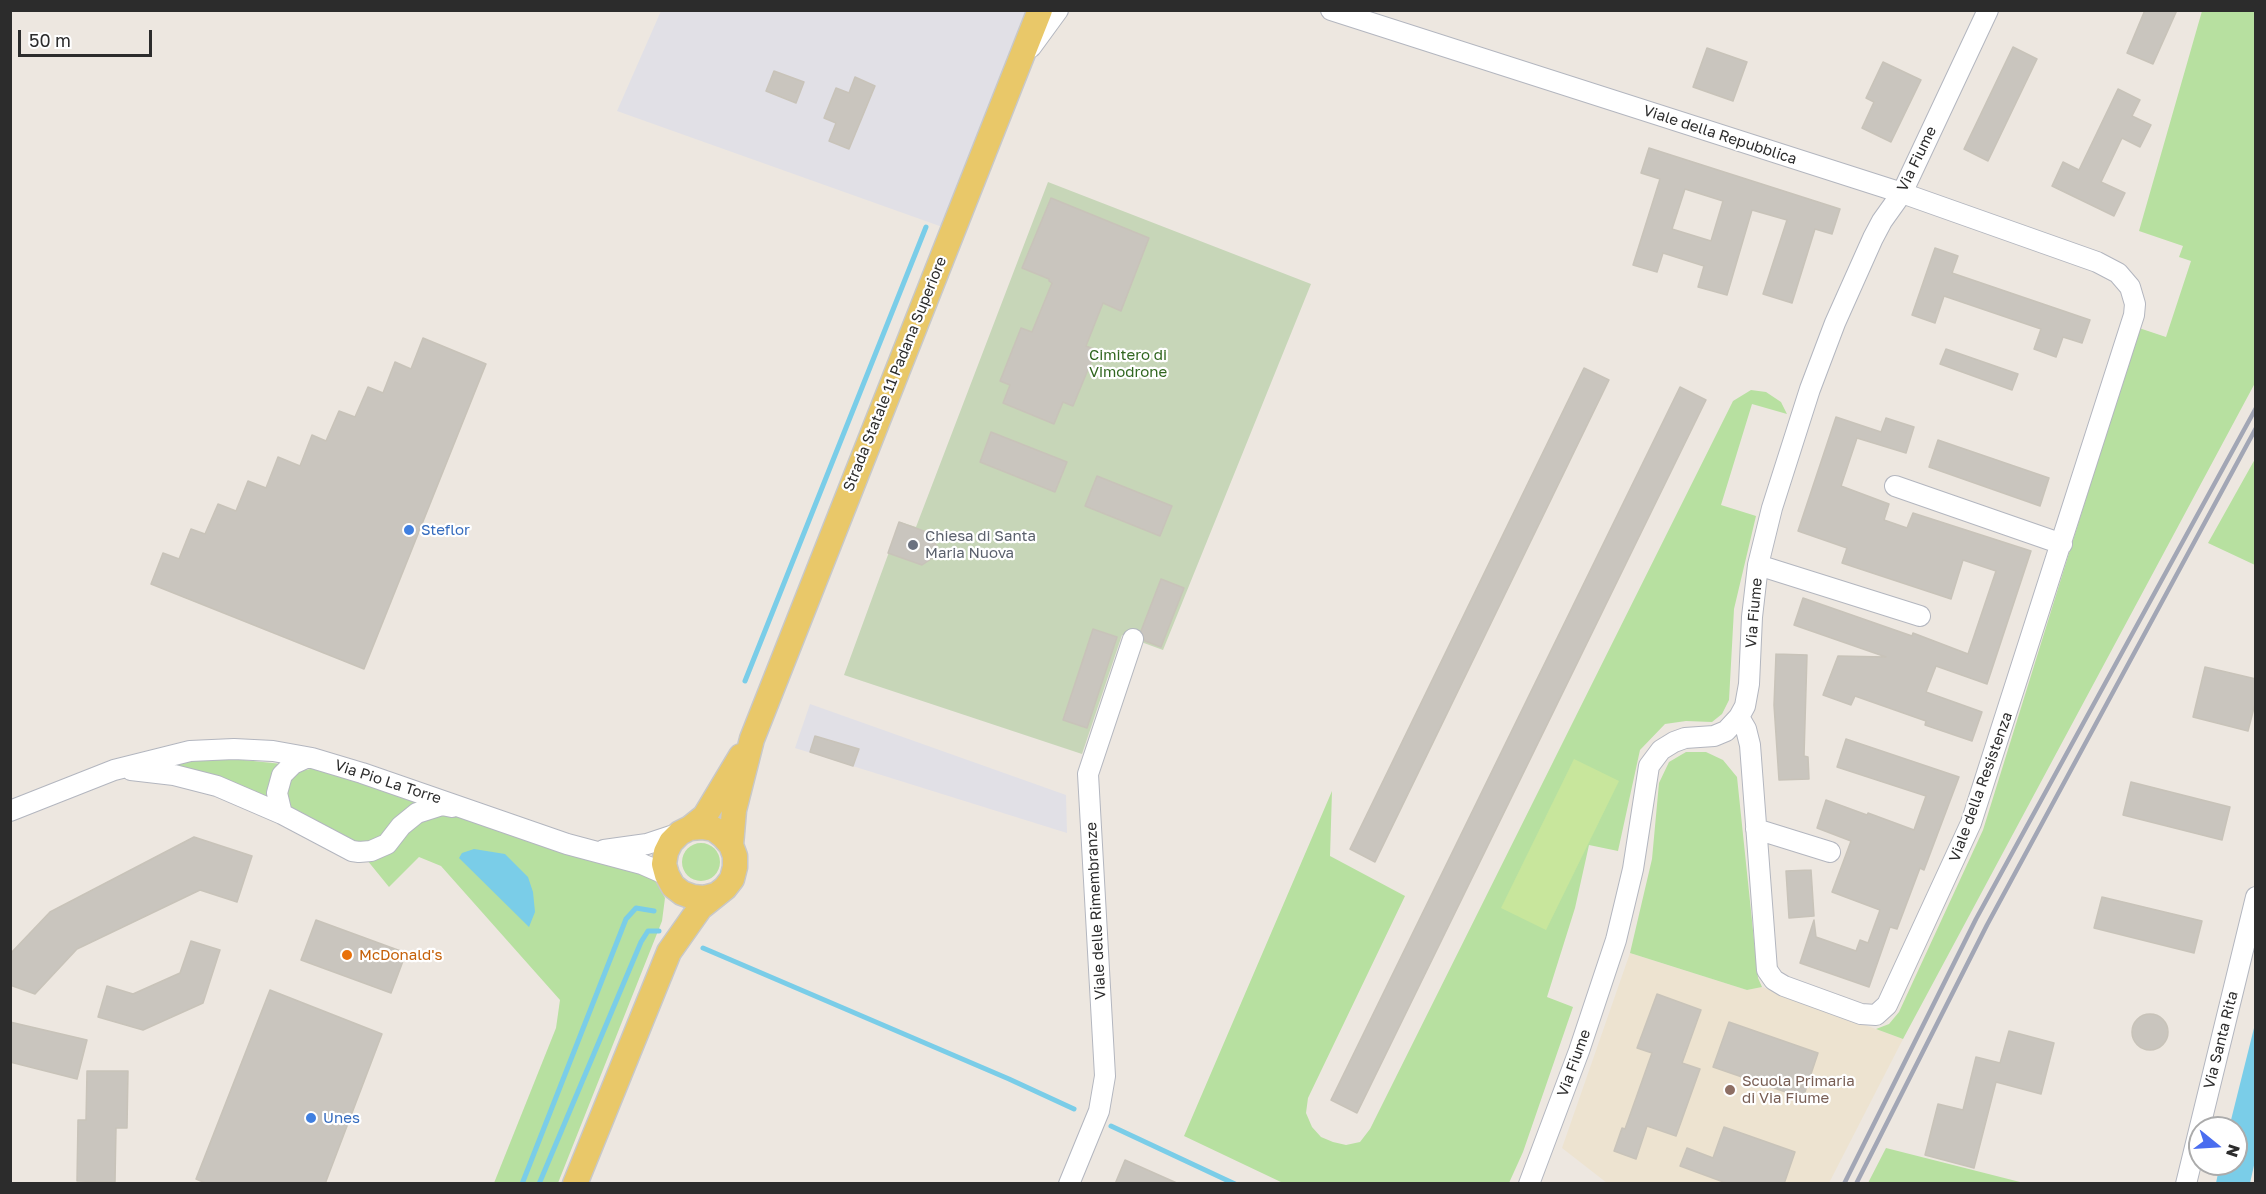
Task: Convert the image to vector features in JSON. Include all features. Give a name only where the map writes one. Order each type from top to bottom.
[{"type":"main road","name":"Strada Statale 11 Padana Superiore","points":[[575,1184],[669,952],[689,921],[732,879],[735,856],[731,844],[735,810],[752,738],[1040,10]]},
{"type":"main road","name":"Strada Statale 11 Padana Superiore","points":[[669,952],[674,920],[670,880],[664,864],[666,852],[671,842],[705,816],[752,738]]},
{"type":"main road","points":[[685,831],[702,827],[714,829],[731,844]]},
{"type":"main road","points":[[670,880],[682,893],[693,897],[704,898],[716,895]]},
{"type":"street","points":[[1017,66],[1058,10]]},
{"type":"street","name":"Viale della Repubblica","points":[[1331,10],[1902,193],[2106,266]]},
{"type":"street","name":"Via Fiume","points":[[1529,1184],[1582,1041],[1616,940],[1633,869],[1649,766],[1657,754],[1670,744],[1685,738],[1723,733],[1739,717],[1748,692],[1752,617],[1758,565],[1772,508],[1828,340],[1876,233],[1902,193],[1988,10]]},
{"type":"street","name":"Viale della Resistenza","points":[[1739,717],[1746,729],[1750,745],[1765,962],[1770,975],[1784,986],[1861,1014],[1871,1016],[1881,1012],[1890,1000],[1971,823],[2062,544],[2135,309],[2133,293],[2127,282],[2106,266]]},
{"type":"street","points":[[1895,486],[2062,544]]},
{"type":"street","points":[[1758,565],[1920,616]]},
{"type":"street","name":"Viale delle Rimembranze","points":[[1069,1184],[1099,1110],[1105,1076],[1088,774],[1133,639]]},
{"type":"street","name":"Via Pio La Torre","points":[[10,811],[114,770],[190,751],[211,748],[273,751],[312,758],[432,796],[567,844],[642,864],[670,880]]},
{"type":"street","points":[[282,814],[277,793],[282,775],[293,764],[306,758],[312,758]]},
{"type":"street","name":"Via Pio La Torre","points":[[114,770],[143,771],[196,779],[282,814],[351,851],[365,852],[379,849],[387,844],[406,820],[423,810],[442,805],[463,808]]},
{"type":"street","points":[[1756,829],[1830,852]]},
{"type":"street","name":"Via Pio La Torre","points":[[596,851],[647,844],[685,831]]},
{"type":"street","name":"Via Santa Rita","points":[[2186,1184],[2256,897]]},
{"type":"shaded area","points":[[661,11],[1034,11],[948,229],[617,111]]},
{"type":"shaded area","points":[[810,704],[1066,795],[1067,833],[795,748]]},
{"type":"shaded area","name":"Scuola Primaria di Via Fiume","points":[[1630,953],[1747,990],[1762,987],[1903,1039],[1829,1183],[1607,1183],[1562,1148]]},
{"type":"green space","points":[[2202,11],[2255,11],[2255,383],[1903,1039],[1876,1029],[1889,1024],[1899,1012],[1983,830],[2139,328],[2166,337],[2191,261],[2179,257],[2183,246],[2139,231]]},
{"type":"green space","name":"Cimitero di Vimodrone","points":[[1048,182],[1311,284],[1163,650],[1122,635],[1082,754],[844,675],[900,522],[916,527]]},
{"type":"green space","points":[[1751,390],[1766,392],[1781,402],[1787,414],[1752,404],[1721,505],[1756,516],[1734,609],[1729,700],[1722,714],[1712,722],[1686,721],[1665,724],[1640,750],[1618,851],[1589,845],[1575,908],[1547,997],[1573,1007],[1523,1152],[1509,1183],[1283,1183],[1184,1136],[1332,791],[1330,856],[1405,896],[1308,1098],[1306,1113],[1312,1127],[1321,1137],[1333,1142],[1346,1145],[1360,1142],[1370,1129],[1733,401]]},
{"type":"green space","points":[[2255,459],[2256,565],[2208,543]]},
{"type":"green space","points":[[1686,752],[1706,752],[1723,760],[1737,777],[1758,978],[1762,987],[1747,990],[1630,953],[1652,859],[1659,783],[1669,762]]},
{"type":"green space","points":[[205,756],[282,764],[271,800],[176,764]]},
{"type":"green space","points":[[1574,759],[1619,781],[1546,930],[1501,908]]},
{"type":"green space","points":[[315,768],[423,800],[383,839],[361,845],[290,809],[286,789],[291,779],[301,771]]},
{"type":"green space","points":[[446,811],[632,868],[655,880],[665,898],[662,921],[558,1183],[494,1183],[556,1028],[560,1000],[441,866],[419,857],[389,887],[367,860],[380,858],[421,819]]},
{"type":"green space","points":[[701,843],[714,849],[720,862],[714,875],[701,881],[688,875],[682,862],[688,849]]},
{"type":"green space","points":[[1886,1148],[2024,1183],[1868,1183]]},
{"type":"water","points":[[474,849],[505,854],[528,877],[533,892],[535,912],[529,927],[459,858],[462,853]]},
{"type":"water","points":[[2255,1024],[2255,1161],[2250,1183],[2216,1183],[2217,1176],[2248,1176],[2248,1116],[2232,1116]]},
{"type":"building","points":[[2145,10],[2177,10],[2153,64],[2127,53]]},
{"type":"building","points":[[2013,47],[2037,59],[1988,161],[1964,149]]},
{"type":"building","points":[[1707,48],[1747,62],[1733,101],[1693,87]]},
{"type":"building","points":[[1883,62],[1921,80],[1891,142],[1862,128],[1874,102],[1866,98]]},
{"type":"building","points":[[774,71],[804,82],[796,103],[766,91]]},
{"type":"building","points":[[855,77],[875,86],[849,149],[829,141],[836,123],[824,118],[836,88],[849,93]]},
{"type":"building","points":[[2118,89],[2140,100],[2132,116],[2151,125],[2140,147],[2122,138],[2101,182],[2125,193],[2114,216],[2052,186],[2063,162],[2079,170]]},
{"type":"building","points":[[1649,148],[1840,209],[1832,234],[1815,229],[1792,303],[1763,294],[1787,220],[1752,210],[1727,295],[1698,287],[1704,266],[1663,253],[1657,272],[1633,265],[1660,179],[1641,173]],"holes":[[[1685,189],[1723,201],[1711,241],[1672,229]]]},
{"type":"building","points":[[1051,198],[1149,238],[1121,311],[1103,303],[1086,346],[1096,350],[1073,406],[1063,402],[1054,424],[1003,403],[1010,385],[1000,381],[1021,328],[1032,332],[1052,283],[1049,279],[1022,268]]},
{"type":"building","points":[[1935,248],[1958,256],[1952,273],[2090,320],[2082,343],[2063,337],[2056,357],[2034,349],[2041,329],[1944,296],[1935,323],[1912,315]]},
{"type":"building","points":[[423,338],[486,364],[364,669],[151,584],[163,553],[179,559],[191,529],[205,534],[218,504],[236,511],[248,481],[266,488],[278,457],[300,466],[312,435],[326,441],[339,411],[355,417],[368,387],[383,393],[395,362],[411,369]]},
{"type":"building","points":[[1946,349],[2018,374],[2012,390],[1940,364]]},
{"type":"building","points":[[1584,368],[1609,380],[1375,862],[1350,849]]},
{"type":"building","points":[[1680,387],[1706,400],[1357,1113],[1331,1100]]},
{"type":"building","points":[[1836,417],[1881,432],[1886,418],[1914,427],[1906,453],[1857,438],[1841,486],[1889,504],[1884,520],[1907,528],[1913,513],[2031,551],[1987,684],[1936,666],[1926,692],[1982,712],[1972,741],[1925,725],[1926,721],[1855,696],[1851,705],[1823,695],[1838,656],[1886,657],[1794,625],[1803,598],[1912,636],[1913,633],[1968,654],[1996,571],[1963,560],[1951,599],[1842,563],[1847,548],[1798,531]]},
{"type":"building","points":[[991,432],[1067,462],[1055,492],[980,462]]},
{"type":"building","points":[[1938,440],[2049,478],[2040,506],[1929,467]]},
{"type":"building","points":[[1097,476],[1172,506],[1160,536],[1085,506]]},
{"type":"building","name":"Chiesa di Santa Maria Nuova","points":[[899,522],[932,534],[937,548],[934,557],[922,565],[888,553]]},
{"type":"building","points":[[1161,579],[1184,588],[1161,647],[1145,641],[1141,631]]},
{"type":"building","points":[[1093,629],[1117,637],[1087,728],[1063,720]]},
{"type":"building","points":[[1776,654],[1807,655],[1804,756],[1808,757],[1809,779],[1779,780],[1774,705]]},
{"type":"building","points":[[2205,667],[2256,679],[2256,700],[2248,731],[2193,717]]},
{"type":"building","points":[[815,736],[859,749],[853,766],[810,752]]},
{"type":"building","points":[[1846,739],[1959,777],[1924,870],[1920,868],[1897,929],[1890,927],[1869,987],[1800,963],[1814,920],[1816,937],[1856,951],[1860,940],[1868,943],[1880,910],[1832,892],[1851,841],[1817,828],[1826,800],[1914,830],[1926,796],[1837,767]]},
{"type":"building","points":[[2131,782],[2230,807],[2222,840],[2123,815]]},
{"type":"building","points":[[194,837],[252,856],[237,902],[200,890],[77,949],[35,994],[10,985],[10,954],[50,912]]},
{"type":"building","points":[[1811,870],[1814,916],[1789,918],[1786,871]]},
{"type":"building","points":[[2102,897],[2202,921],[2194,953],[2094,928]]},
{"type":"building","points":[[316,920],[406,953],[391,993],[301,960]]},
{"type":"building","points":[[191,941],[220,950],[203,1003],[143,1030],[98,1017],[107,986],[133,994],[180,973]]},
{"type":"building","points":[[270,990],[382,1034],[325,1184],[208,1184],[196,1179]]},
{"type":"building","points":[[1657,994],[1701,1010],[1682,1063],[1700,1069],[1676,1136],[1647,1126],[1636,1159],[1614,1151],[1622,1128],[1625,1129],[1652,1053],[1637,1048]]},
{"type":"building","points":[[2150,1014],[2163,1019],[2168,1032],[2163,1045],[2150,1050],[2137,1045],[2132,1032],[2137,1019]]},
{"type":"building","points":[[10,1022],[87,1040],[77,1079],[10,1062]]},
{"type":"building","points":[[1729,1022],[1818,1053],[1803,1098],[1713,1067]]},
{"type":"building","points":[[2009,1031],[2054,1043],[2041,1094],[1996,1082],[1974,1168],[1925,1155],[1938,1104],[1963,1110],[1976,1057],[2000,1063]]},
{"type":"building","points":[[87,1071],[128,1071],[127,1128],[116,1128],[115,1182],[77,1181],[78,1120],[86,1120]]},
{"type":"building","points":[[1724,1127],[1795,1152],[1784,1184],[1729,1184],[1680,1166],[1687,1148],[1713,1158]]},
{"type":"building","points":[[1125,1160],[1179,1184],[1115,1184]]},
{"type":"waterway","points":[[745,681],[926,227]]},
{"type":"waterway","points":[[522,1184],[626,919],[636,908],[654,911]]},
{"type":"waterway","points":[[539,1184],[641,942],[648,931],[659,931]]},
{"type":"waterway","points":[[703,948],[1074,1109]]},
{"type":"waterway","points":[[1111,1126],[1235,1184]]},
{"type":"railway","points":[[1844,1184],[1976,919],[2256,408]]},
{"type":"railway","points":[[1856,1184],[1987,925],[2256,428]]},
{"type":"place","name":"Steflor","points":[[409,530]]},
{"type":"place","name":"Chiesa di Santa Maria Nuova","points":[[913,545]]},
{"type":"place","name":"McDonald's","points":[[347,955]]},
{"type":"place","name":"Scuola Primaria di Via Fiume","points":[[1730,1090]]},
{"type":"place","name":"Unes","points":[[311,1118]]}]
